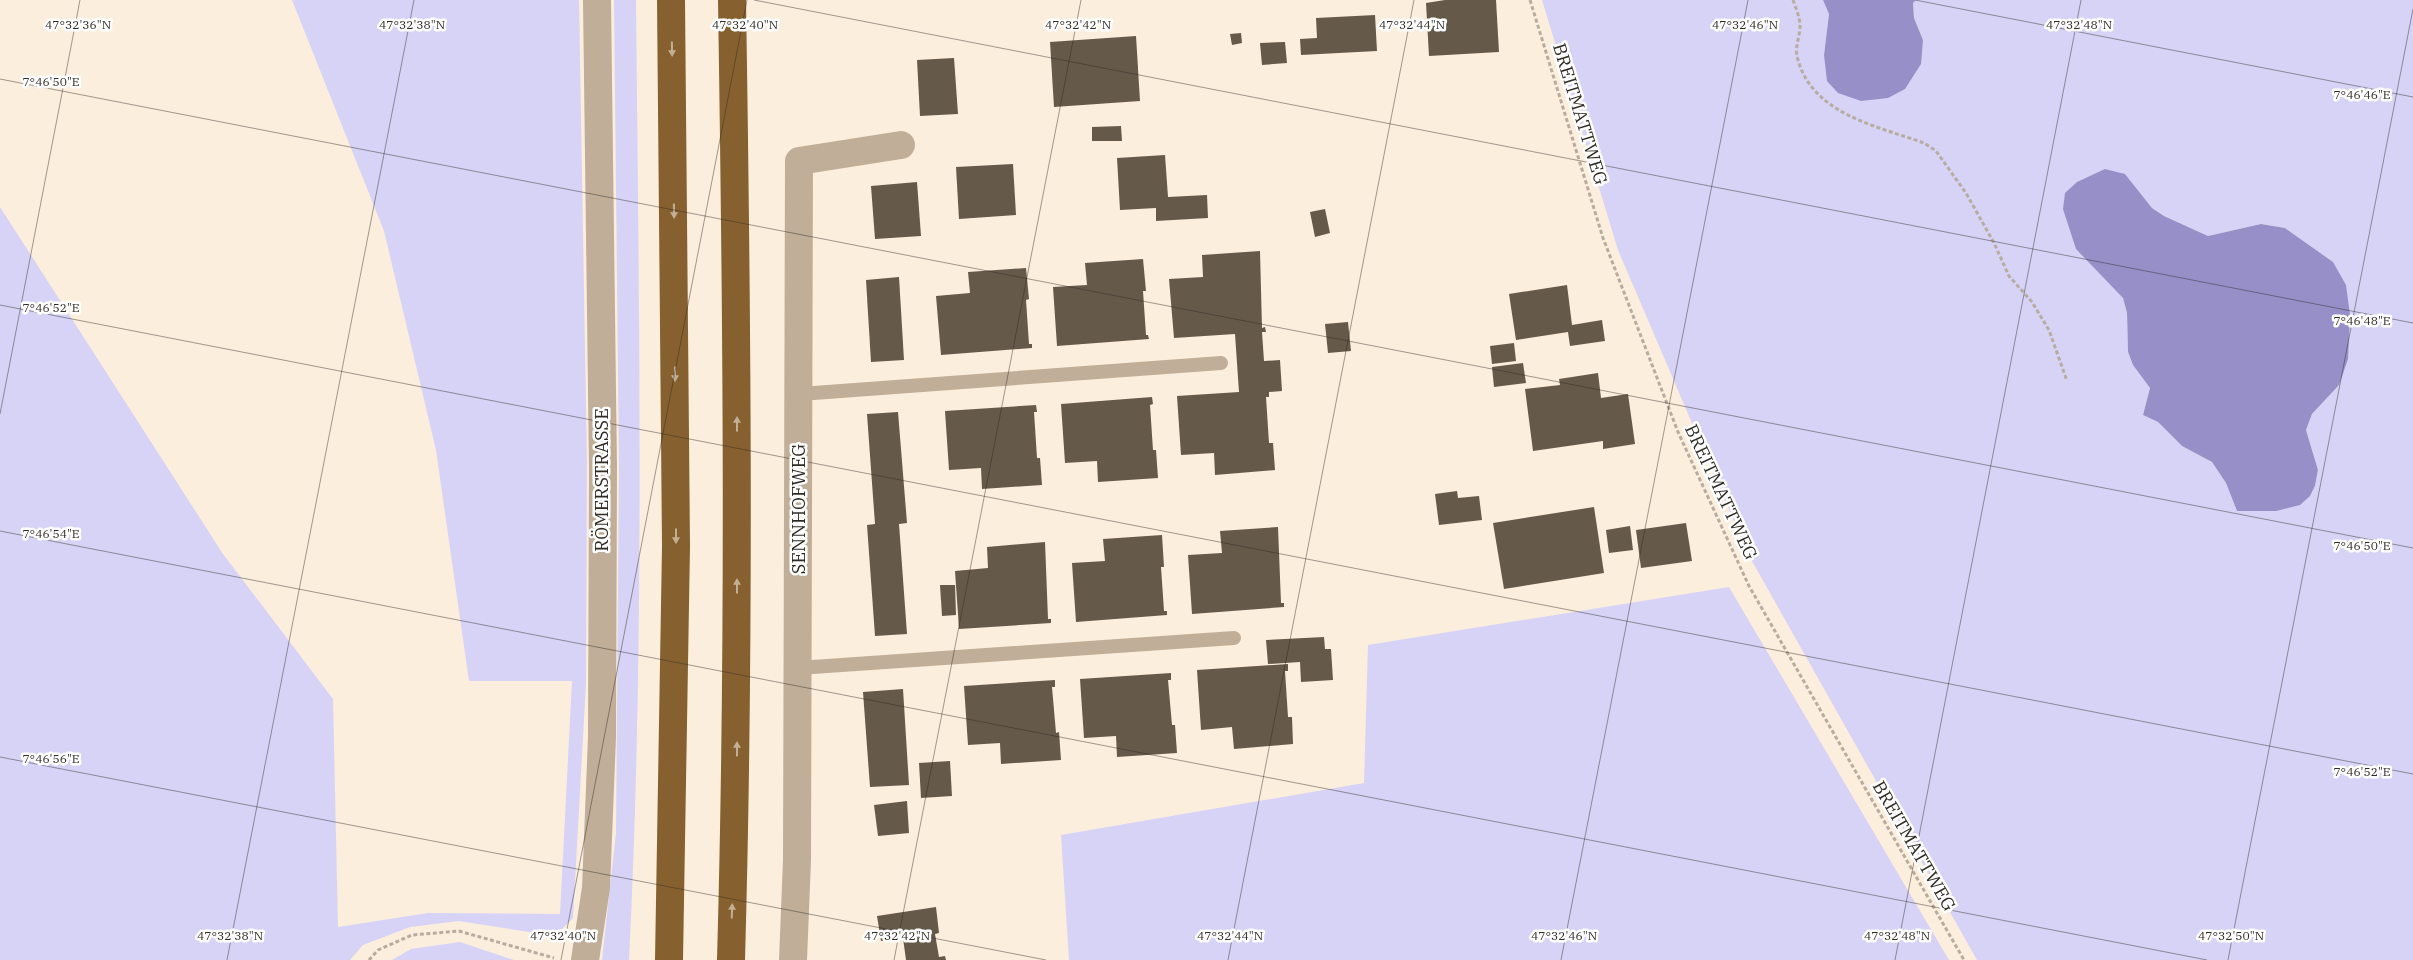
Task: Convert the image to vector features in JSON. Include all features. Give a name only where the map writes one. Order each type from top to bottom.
[{"type":"highway","points":[[669,960],[676,546],[671,0]]},
{"type":"highway","points":[[731,960],[736,771],[737,556],[732,0]]},
{"type":"street","name":"RÖMERSTRASSE","points":[[585,960],[596,888],[602,738],[603,468],[597,0]]},
{"type":"street","name":"SENNHOFWEG","points":[[792,960],[797,860],[800,394],[799,161],[901,145]]},
{"type":"lane","points":[[800,394],[1221,363]]},
{"type":"lane","points":[[798,668],[1234,638]]},
{"type":"path","name":"BREITMATTWEG","points":[[1530,0],[1602,238],[1678,432],[1749,586],[1964,960]]},
{"type":"path","points":[[1793,0],[1800,24],[1796,55],[1804,74],[1816,94],[1842,113],[1924,143],[1936,150],[1966,194],[1994,243],[2009,276],[2032,302],[2049,330],[2067,381]]},
{"type":"path","points":[[369,960],[378,950],[412,935],[459,931],[562,960]]},
{"type":"shaded area","points":[[292,0],[579,0],[587,464],[586,683],[573,918],[562,929],[542,934],[459,921],[410,927],[363,945],[350,960],[0,960],[0,207],[223,554],[333,699],[338,927],[428,913],[560,914],[572,681],[469,681],[436,450],[384,231]]},
{"type":"shaded area","points":[[614,0],[636,0],[640,480],[637,720],[629,960],[602,960],[616,833],[619,465]]},
{"type":"shaded area","points":[[1542,0],[1823,0],[1829,14],[1824,55],[1923,40],[1914,18],[1913,3],[1916,0],[2413,0],[2413,960],[1977,960],[1748,554],[1618,250]],"holes":[[[2125,174],[2152,208],[2164,216],[2208,236],[2261,224],[2285,228],[2333,262],[2339,385],[2312,414],[2306,430],[2318,470],[2315,487],[2310,496],[2237,511],[2226,483],[2212,462],[2182,446],[2158,422],[2143,415],[2150,388],[2133,365],[2128,352],[2127,313],[2123,298]]]},
{"type":"shaded area","points":[[1823,0],[1916,0],[1913,3],[1914,18],[1923,40],[1921,64],[1905,89],[1888,98],[1861,101],[1838,93],[1827,81],[1824,55],[1829,14]]},
{"type":"shaded area","points":[[2105,169],[2125,174],[2152,208],[2164,216],[2208,236],[2261,224],[2285,228],[2333,262],[2346,285],[2350,315],[2348,359],[2339,385],[2312,414],[2306,430],[2318,470],[2315,486],[2310,496],[2300,505],[2276,511],[2237,511],[2226,483],[2212,462],[2182,446],[2158,422],[2143,415],[2150,388],[2133,365],[2128,352],[2127,313],[2123,298],[2076,249],[2063,209],[2065,193],[2077,182]]},
{"type":"shaded area","points":[[1729,587],[1949,960],[1069,960],[1061,835],[1364,783],[1368,645]]},
{"type":"shaded area","points":[[460,942],[514,960],[392,960],[411,949]]},
{"type":"building","points":[[1445,0],[1496,0],[1499,52],[1429,56],[1426,3]]},
{"type":"building","points":[[1375,15],[1377,51],[1301,55],[1300,39],[1317,38],[1316,18]]},
{"type":"building","points":[[1241,33],[1242,43],[1232,45],[1230,34]]},
{"type":"building","points":[[1136,36],[1140,101],[1054,107],[1050,42]]},
{"type":"building","points":[[1285,42],[1287,63],[1262,65],[1260,43]]},
{"type":"building","points":[[954,58],[958,114],[920,116],[917,60]]},
{"type":"building","points":[[1121,126],[1122,141],[1092,141],[1092,127]]},
{"type":"building","points":[[1165,155],[1168,197],[1207,195],[1208,218],[1156,221],[1156,208],[1120,210],[1117,158]]},
{"type":"building","points":[[1013,164],[1016,215],[959,219],[956,167]]},
{"type":"building","points":[[917,182],[921,236],[875,239],[871,186]]},
{"type":"building","points":[[1325,209],[1330,233],[1315,237],[1310,212]]},
{"type":"building","points":[[1260,251],[1262,328],[1265,327],[1266,332],[1262,332],[1264,361],[1280,360],[1282,391],[1269,392],[1269,397],[1266,397],[1269,443],[1273,443],[1275,470],[1215,475],[1214,453],[1181,455],[1177,396],[1239,392],[1235,334],[1174,338],[1169,279],[1203,277],[1202,255]]},
{"type":"building","points":[[1143,259],[1146,291],[1143,291],[1146,335],[1148,335],[1149,339],[1057,346],[1053,287],[1087,285],[1085,263]]},
{"type":"building","points":[[1026,268],[1029,299],[1026,300],[1029,344],[1032,344],[1032,348],[941,355],[936,296],[970,293],[968,272]]},
{"type":"building","points":[[899,277],[904,360],[871,362],[866,280]]},
{"type":"building","points":[[1567,285],[1572,325],[1602,320],[1605,341],[1570,346],[1568,332],[1516,340],[1509,294]]},
{"type":"building","points":[[1348,322],[1351,351],[1328,353],[1325,324]]},
{"type":"building","points":[[1514,343],[1516,361],[1492,364],[1490,346]]},
{"type":"building","points":[[1523,363],[1526,383],[1494,387],[1492,367]]},
{"type":"building","points":[[1598,373],[1601,398],[1628,394],[1635,444],[1603,449],[1603,441],[1533,451],[1525,389],[1560,385],[1559,379]]},
{"type":"building","points":[[1152,397],[1153,404],[1150,405],[1153,450],[1156,450],[1158,478],[1098,482],[1097,461],[1065,463],[1061,404]]},
{"type":"building","points":[[1036,405],[1037,412],[1034,412],[1037,458],[1040,458],[1042,485],[982,489],[981,468],[949,470],[945,411]]},
{"type":"building","points":[[898,412],[907,523],[899,524],[907,634],[875,636],[867,525],[875,524],[867,414]]},
{"type":"building","points":[[1457,491],[1458,498],[1479,496],[1482,520],[1439,525],[1435,494]]},
{"type":"building","points":[[1594,507],[1604,573],[1504,589],[1493,523]]},
{"type":"building","points":[[1686,523],[1692,561],[1641,568],[1636,530]]},
{"type":"building","points":[[1630,526],[1633,550],[1609,553],[1606,530]]},
{"type":"building","points":[[1278,527],[1281,603],[1284,603],[1284,607],[1192,614],[1188,555],[1222,553],[1220,531]]},
{"type":"building","points":[[1162,535],[1164,567],[1161,567],[1164,611],[1167,611],[1167,615],[1076,622],[1072,563],[1105,561],[1103,539]]},
{"type":"building","points":[[1045,542],[1048,619],[1051,619],[1051,623],[959,629],[955,571],[988,568],[987,547]]},
{"type":"building","points":[[940,585],[955,585],[956,615],[942,616]]},
{"type":"building","points":[[1324,637],[1325,649],[1331,649],[1333,680],[1301,682],[1300,662],[1268,664],[1266,640]]},
{"type":"building","points":[[1288,664],[1288,671],[1285,671],[1288,717],[1292,717],[1293,744],[1234,749],[1232,727],[1201,730],[1197,670]]},
{"type":"building","points":[[1171,673],[1171,680],[1168,680],[1172,725],[1175,725],[1177,753],[1117,757],[1116,736],[1084,738],[1080,679]]},
{"type":"building","points":[[1055,680],[1055,687],[1052,687],[1056,733],[1059,732],[1061,760],[1001,764],[1000,743],[968,745],[964,686]]},
{"type":"building","points":[[903,689],[909,785],[870,787],[863,692]]},
{"type":"building","points":[[950,761],[952,796],[921,798],[919,763]]},
{"type":"building","points":[[907,801],[909,833],[878,836],[874,805]]},
{"type":"building","points":[[936,907],[939,933],[935,934],[939,957],[945,956],[946,960],[906,960],[903,938],[881,941],[877,916]]}]
